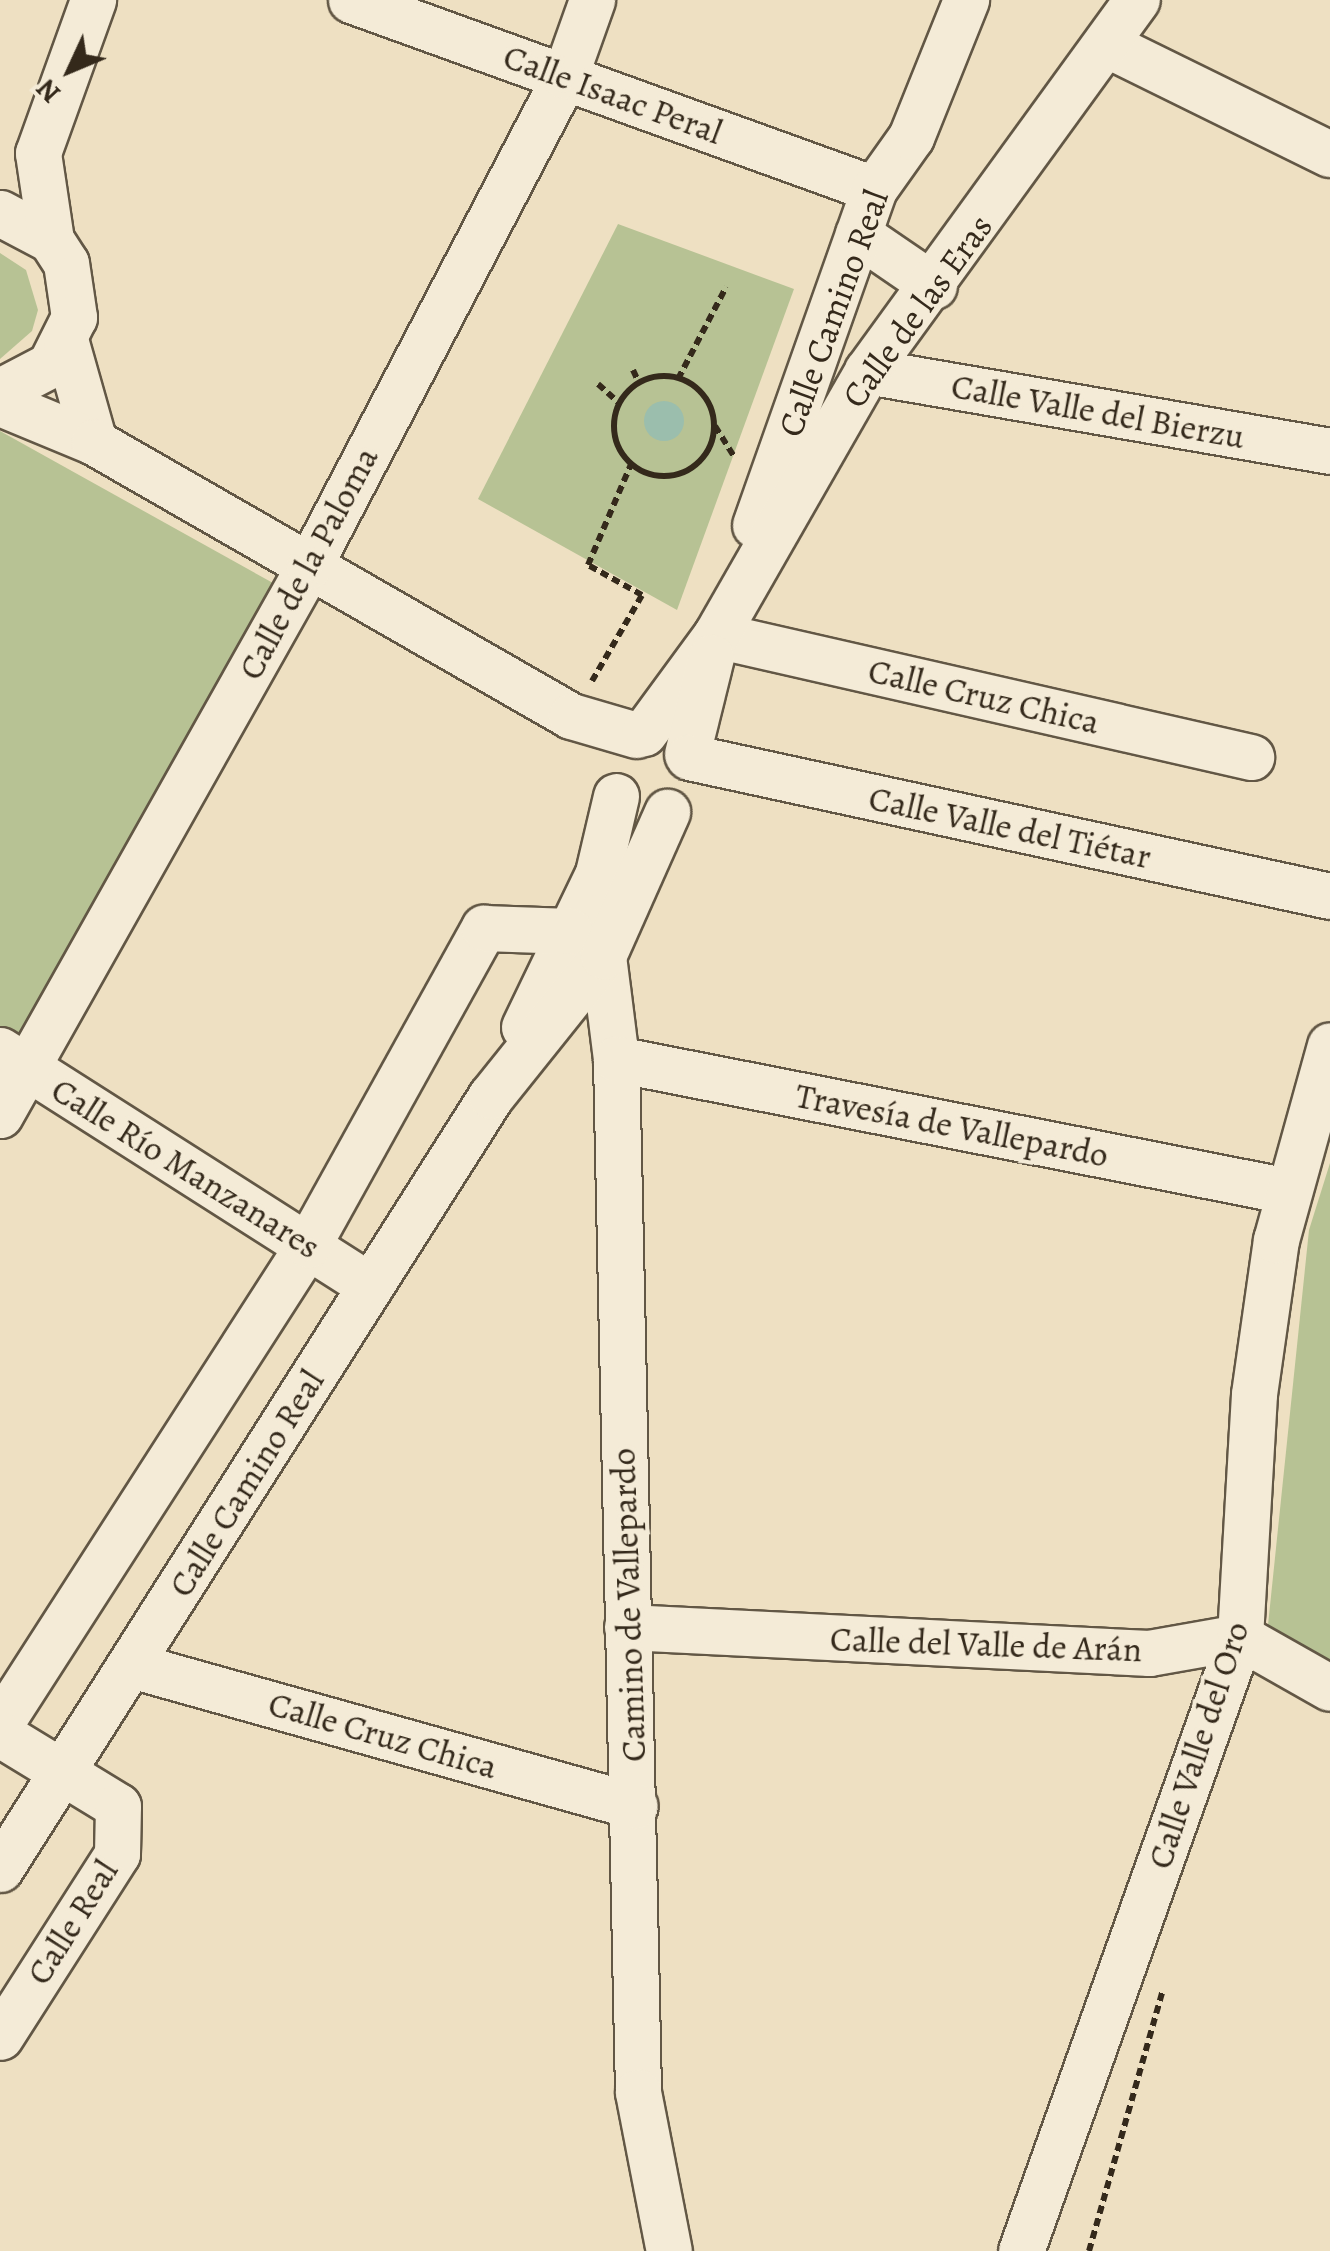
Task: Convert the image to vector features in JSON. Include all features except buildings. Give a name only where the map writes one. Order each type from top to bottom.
[{"type":"street","points":[[93,0],[38,154],[50,240],[74,289],[66,343],[94,442]]},
{"type":"street","name":"Calle Isaac Peral","points":[[351,0],[874,188]]},
{"type":"street","name":"Calle de la Paloma","points":[[0,1114],[15,1060],[309,566],[565,76],[592,0]]},
{"type":"street","name":"Calle Camino Real","points":[[0,1869],[667,812],[687,795],[688,756],[716,634],[874,188],[912,137],[966,0]]},
{"type":"street","name":"Calle de las Eras","points":[[716,634],[867,371],[934,286],[1137,0]]},
{"type":"street","points":[[1108,45],[1330,154]]},
{"type":"street","points":[[0,187],[38,154]]},
{"type":"street","points":[[0,213],[50,240]]},
{"type":"street","points":[[858,234],[934,286]]},
{"type":"street","points":[[0,391],[29,382],[66,343]]},
{"type":"street","name":"Calle Valle del Bierzu","points":[[867,371],[1330,451]]},
{"type":"street","points":[[0,403],[94,442],[571,716],[627,756],[644,815],[667,812]]},
{"type":"street","name":"Calle Camino Real","points":[[586,943],[598,873],[627,756],[716,634]]},
{"type":"street","name":"Calle Cruz Chica","points":[[716,634],[1251,757]]},
{"type":"street","name":"Calle Valle del Tiétar","points":[[627,756],[669,736],[688,756],[1330,896]]},
{"type":"street","points":[[0,1724],[308,1245],[484,928],[586,943]]},
{"type":"street","name":"Camino de Vallepardo","points":[[586,943],[616,1060],[638,2092],[670,2251]]},
{"type":"street","name":"Calle Valle del Oro","points":[[1021,2251],[1240,1636],[1254,1394],[1288,1191],[1330,1046]]},
{"type":"street","name":"Calle Río Manzanares","points":[[15,1060],[370,1286]]},
{"type":"street","name":"Travesía de Vallepardo","points":[[616,1060],[1288,1191]]},
{"type":"street","name":"Calle del Valle de Arán","points":[[628,1628],[1148,1653],[1240,1636]]},
{"type":"street","points":[[1240,1636],[1330,1688]]},
{"type":"street","name":"Calle Cruz Chica","points":[[132,1665],[634,1806]]},
{"type":"street","points":[[0,1734],[64,1770]]},
{"type":"street","name":"Calle Real","points":[[0,2036],[117,1854],[118,1806],[64,1770]]},
{"type":"path","points":[[678,379],[726,287]]},
{"type":"path","points":[[634,370],[639,383]]},
{"type":"path","points":[[678,379],[711,409],[704,456],[677,474],[630,464],[614,436],[619,403],[639,383],[678,379]]},
{"type":"path","points":[[598,384],[619,403]]},
{"type":"path","points":[[571,716],[642,595],[588,564],[630,464]]},
{"type":"shaded area","points":[[618,224],[794,289],[677,610],[478,499]]},
{"type":"shaded area","points":[[0,253],[26,270],[38,310],[32,331],[0,359]]},
{"type":"shaded area","points":[[664,401],[678,407],[684,421],[678,435],[664,441],[650,435],[644,421],[650,407]]},
{"type":"shaded area","points":[[0,431],[282,588],[24,1043],[0,1028]]},
{"type":"shaded area","points":[[1330,1163],[1330,1666],[1268,1625],[1309,1230]]}]
